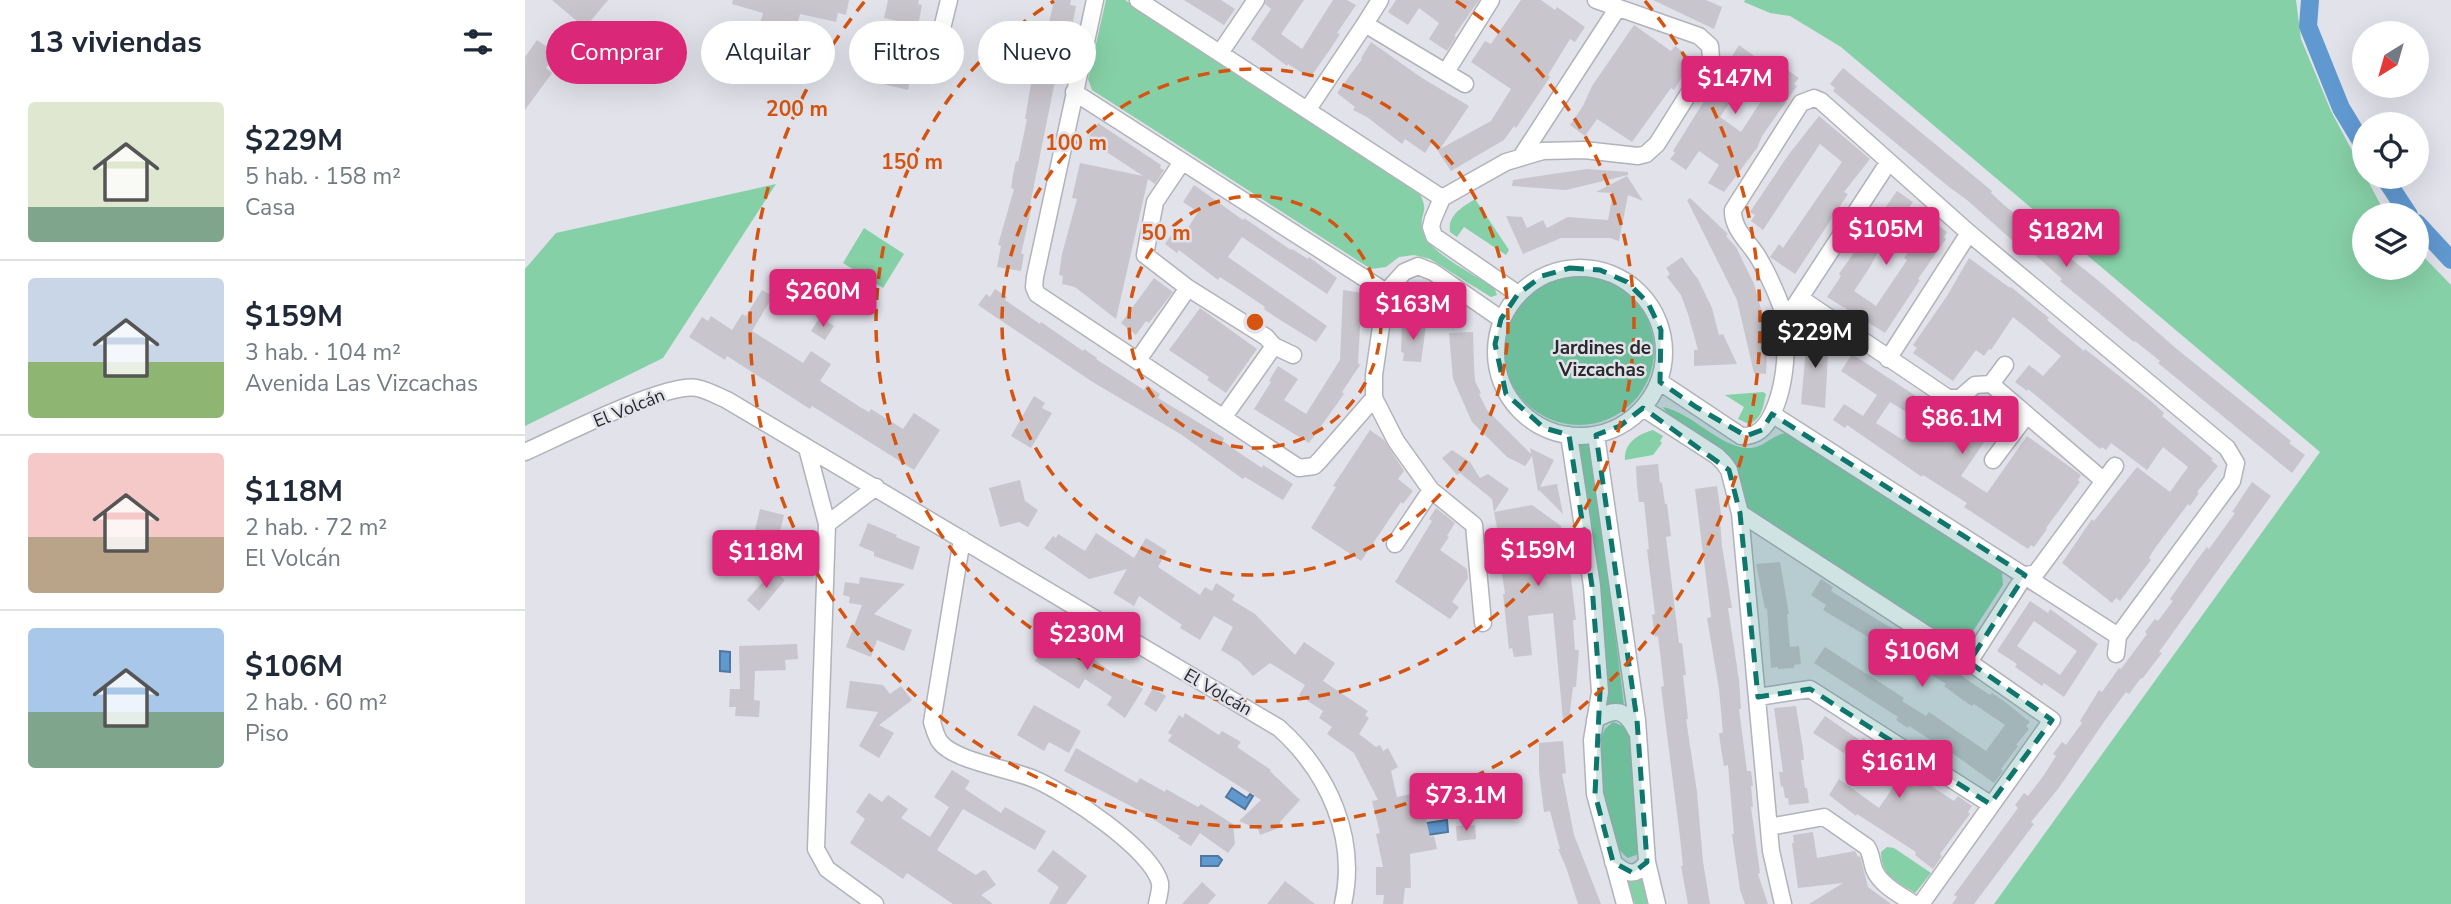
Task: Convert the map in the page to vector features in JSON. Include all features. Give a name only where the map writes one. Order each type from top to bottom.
[{"type":"street","points":[[944,21],[949,0]]},
{"type":"street","points":[[1095,0],[1034,287],[1037,294],[1293,465],[1306,467],[1320,460],[1374,398]]},
{"type":"street","points":[[1138,0],[1442,198]]},
{"type":"street","points":[[1220,53],[1256,0]]},
{"type":"street","points":[[1308,109],[1380,0]]},
{"type":"street","points":[[1446,72],[1491,0]]},
{"type":"street","points":[[1518,294],[1434,236],[1431,228],[1442,198],[1506,162],[1543,152],[1584,150],[1638,156],[1646,154],[1657,145],[1711,58],[1710,46],[1699,36],[1596,0]]},
{"type":"street","points":[[1521,157],[1617,9]]},
{"type":"street","points":[[1365,24],[1465,84]]},
{"type":"street","points":[[1074,92],[1386,292]]},
{"type":"street","points":[[1660,382],[1741,436],[1750,436],[1762,430],[1772,414],[1780,395],[1785,320],[1764,268],[1736,226],[1733,215],[1741,196],[1801,103],[1814,98],[1821,101],[1969,233],[2227,448],[2236,463],[2232,481],[2118,636],[2116,654]]},
{"type":"street","points":[[1182,162],[1155,202],[1144,252],[1146,257],[1188,288],[1266,337],[1274,346],[1293,355]]},
{"type":"street","points":[[1785,320],[1888,163]]},
{"type":"street","points":[[1888,359],[1969,233]]},
{"type":"street","points":[[1483,624],[1474,526],[1431,490],[1396,441],[1374,398],[1374,374],[1386,292],[1404,272],[1418,266],[1433,272],[1501,319]]},
{"type":"street","points":[[1570,268],[1600,270],[1627,282],[1648,303],[1661,330],[1664,359],[1660,382],[1643,408],[1620,426],[1596,435],[1569,435],[1544,428],[1523,414],[1506,394],[1497,370],[1495,344],[1501,319],[1518,294],[1542,276],[1570,268]]},
{"type":"street","points":[[1138,360],[1188,288]]},
{"type":"street","points":[[1800,298],[1948,398],[1960,398],[1975,385],[1991,384],[2104,481]]},
{"type":"street","points":[[1223,418],[1274,346]]},
{"type":"street","points":[[1991,384],[2005,365]]},
{"type":"street","name":"El Volcán","points":[[525,452],[652,396],[675,389],[696,388],[727,400],[1279,728],[1295,743],[1321,776],[1338,815],[1346,856],[1343,904]]},
{"type":"street","points":[[1643,408],[1717,456],[1730,470],[1740,513],[1771,851],[1783,904]]},
{"type":"street","points":[[1772,414],[2118,636]]},
{"type":"street","points":[[1993,460],[2026,416]]},
{"type":"street","points":[[1569,435],[1592,586],[1599,692],[1592,740],[1595,794],[1625,904]]},
{"type":"street","points":[[1596,435],[1638,736],[1647,862],[1657,904]]},
{"type":"street","points":[[807,448],[827,524],[815,849],[827,870],[875,904]]},
{"type":"street","points":[[1969,662],[2025,575],[2036,573],[2115,466]]},
{"type":"street","points":[[827,524],[876,487]]},
{"type":"street","points":[[1395,544],[1431,490]]},
{"type":"street","points":[[1740,513],[1969,662],[2052,720],[1921,904]]},
{"type":"street","points":[[961,539],[932,722],[940,742],[951,752],[1034,779],[1095,815],[1130,843],[1153,869],[1160,884],[1157,904]]},
{"type":"street","points":[[1758,697],[1810,689],[1990,804]]},
{"type":"street","points":[[1595,719],[1607,712],[1625,713],[1638,736]]},
{"type":"street","points":[[1769,827],[1824,817],[1867,847],[1871,852],[1874,869],[1881,880],[1914,904]]},
{"type":"street","points":[[1613,862],[1624,873],[1633,873],[1641,871],[1647,862]]},
{"type":"highlighted area","points":[[1570,268],[1600,270],[1627,282],[1648,303],[1661,330],[1660,382],[1696,407],[1746,436],[1762,430],[1772,414],[2025,575],[1969,662],[2052,720],[1990,804],[1810,689],[1758,697],[1740,513],[1729,470],[1643,408],[1620,426],[1596,435],[1637,720],[1647,862],[1633,873],[1613,862],[1595,794],[1600,692],[1592,586],[1569,435],[1544,428],[1506,394],[1495,344],[1501,319],[1518,294],[1542,276]]},
{"type":"green space","points":[[1106,0],[1125,0],[1419,192],[1424,204],[1422,229],[1425,237],[1452,262],[1494,287],[1497,295],[1491,297],[1430,259],[1414,255],[1399,257],[1386,267],[1371,269],[1092,90],[1090,84],[1096,84],[1096,44]]},
{"type":"green space","points":[[2296,0],[2301,39],[2331,111],[2352,151],[2352,189],[2372,189],[2380,203],[2352,203],[2352,280],[2429,280],[2429,262],[2451,285],[2451,904],[1994,904],[2320,452],[1841,47],[1790,16],[1770,13],[1744,2]]},
{"type":"green space","points":[[776,184],[663,358],[525,426],[525,269],[556,233]]},
{"type":"green space","points":[[1475,199],[1509,250],[1506,255],[1464,227],[1457,237],[1450,232],[1453,216]]},
{"type":"green space","points":[[864,228],[904,254],[883,288],[843,263]]},
{"type":"green space","points":[[1579,275],[1608,280],[1632,297],[1649,321],[1654,350],[1649,379],[1632,403],[1608,420],[1579,425],[1550,420],[1526,403],[1509,379],[1504,350],[1509,321],[1526,297],[1550,280]]},
{"type":"green space","points":[[1766,394],[1761,412],[1757,419],[1749,424],[1738,419],[1744,407],[1725,395]]},
{"type":"green space","points":[[1663,407],[1685,416],[1740,447],[1756,447],[1785,433],[2002,572],[2003,585],[1966,642],[1951,645],[1744,509],[1737,476],[1671,419]]},
{"type":"green space","points":[[1653,430],[1663,436],[1660,441],[1662,443],[1653,455],[1625,460],[1629,444]]},
{"type":"green space","points":[[1585,442],[1592,450],[1625,713],[1607,712],[1599,579],[1579,447]]},
{"type":"green space","points":[[1613,722],[1623,726],[1632,740],[1639,854],[1628,858],[1619,849],[1613,836],[1605,803],[1601,738],[1605,729]]},
{"type":"green space","points":[[1887,847],[1894,848],[1931,873],[1915,893],[1887,873],[1881,852]]},
{"type":"green space","points":[[1641,867],[1652,904],[1635,904],[1621,872]]},
{"type":"water","points":[[862,284],[873,290],[860,312],[849,306]]},
{"type":"water","points":[[720,651],[730,652],[730,672],[720,671]]},
{"type":"water","points":[[1232,788],[1247,798],[1250,794],[1253,796],[1245,809],[1226,797]]},
{"type":"water","points":[[1447,820],[1448,832],[1427,835],[1426,823]]},
{"type":"water","points":[[1201,856],[1218,856],[1222,860],[1218,866],[1201,866]]},
{"type":"building","points":[[552,0],[608,0],[591,21],[577,21]]},
{"type":"building","points":[[733,0],[849,0],[846,15],[838,13],[836,22],[800,14],[798,21],[761,21],[763,13],[732,4]]},
{"type":"building","points":[[888,0],[919,0],[918,4],[922,5],[919,21],[884,18]]},
{"type":"building","points":[[1054,0],[1071,0],[1070,5],[1076,6],[1073,21],[1049,21]]},
{"type":"building","points":[[1184,0],[1221,0],[1235,9],[1224,25]]},
{"type":"building","points":[[1266,0],[1304,0],[1281,34],[1302,49],[1333,0],[1347,0],[1356,5],[1310,78],[1288,64],[1287,66],[1251,39],[1271,9],[1265,4]]},
{"type":"building","points":[[1396,0],[1479,0],[1447,51],[1429,39],[1439,23],[1419,8],[1408,25],[1388,12]]},
{"type":"building","points":[[1521,0],[1541,0],[1555,10],[1557,7],[1585,27],[1575,42],[1570,39],[1548,75],[1550,77],[1516,128],[1514,126],[1504,140],[1451,171],[1432,142],[1425,153],[1405,139],[1402,144],[1367,117],[1353,110],[1355,107],[1337,93],[1371,42],[1422,78],[1469,106],[1440,149],[1491,121],[1511,89],[1471,62],[1485,41],[1491,44]]},
{"type":"building","points":[[1653,0],[1706,0],[1722,7],[1714,29]]},
{"type":"building","points":[[1634,25],[1671,51],[1675,46],[1693,59],[1674,90],[1671,88],[1632,142],[1597,119],[1585,136],[1570,125],[1592,86]]},
{"type":"building","points":[[537,40],[546,46],[546,81],[525,110],[525,57]]},
{"type":"building","points":[[1739,45],[1778,73],[1783,67],[1799,78],[1794,84],[1797,86],[1762,136],[1757,148],[1724,192],[1708,183],[1719,165],[1699,151],[1686,170],[1670,159],[1675,153],[1673,151]],"holes":[[[1743,83],[1763,98],[1741,132],[1720,117]]]},
{"type":"building","points":[[1843,68],[2178,350],[2291,441],[2289,443],[2305,455],[2292,473],[2158,363],[2160,361],[2060,281],[2062,279],[2023,245],[2022,247],[2012,240],[1833,91],[1835,88],[1830,84]]},
{"type":"building","points":[[883,84],[909,84],[908,90]]},
{"type":"building","points":[[1031,84],[1054,84],[1021,254],[1024,254],[1021,271],[997,267],[1001,246],[998,245],[1014,189],[1011,188],[1013,175],[1016,161],[1018,162]]},
{"type":"building","points":[[1819,116],[1870,159],[1844,192],[1848,194],[1795,274],[1770,257],[1779,244],[1783,248],[1842,162],[1820,144],[1763,230],[1751,221],[1755,215],[1750,212],[1789,154]]},
{"type":"building","points":[[1098,123],[1161,165],[1160,168],[1164,170],[1155,184],[1148,179],[1116,319],[1075,287],[1062,284],[1063,276],[1059,275],[1077,199],[1072,198],[1080,163],[1143,176],[1087,139]]},
{"type":"building","points":[[1587,169],[1628,172],[1628,175],[1566,190],[1512,186],[1513,180]]},
{"type":"building","points":[[1627,176],[1643,201],[1628,195],[1619,241],[1610,238],[1561,238],[1523,254],[1506,216],[1522,217],[1527,228],[1543,220],[1547,228],[1568,217],[1608,220],[1613,193],[1596,192]]},
{"type":"building","points":[[1194,185],[1243,220],[1244,218],[1291,250],[1308,259],[1309,257],[1337,278],[1327,294],[1242,237],[1228,257],[1327,326],[1316,342],[1220,277],[1218,280],[1179,250],[1177,253],[1165,244],[1176,228],[1184,234],[1198,212],[1183,202]]},
{"type":"building","points":[[1897,191],[1913,202],[1854,291],[1876,306],[1907,260],[1904,258],[1932,221],[1947,232],[1944,237],[1946,239],[1885,333],[1827,297],[1841,276],[1839,274]]},
{"type":"building","points":[[1690,198],[1728,234],[1726,236],[1736,247],[1754,284],[1764,320],[1766,374],[1754,373],[1737,300],[1687,200]]},
{"type":"building","points":[[1682,257],[1697,277],[1712,308],[1719,335],[1723,334],[1737,364],[1694,366],[1694,350],[1698,350],[1688,314],[1681,295],[1667,277],[1670,274],[1666,268]]},
{"type":"building","points":[[1969,258],[2011,287],[2084,351],[2085,349],[2152,402],[2164,413],[2162,416],[2218,466],[2197,492],[2199,493],[2190,506],[2188,504],[2155,548],[2149,558],[2151,560],[2120,601],[2116,598],[2112,603],[2062,563],[2092,519],[2094,521],[2137,467],[2170,492],[2188,467],[2163,447],[2147,470],[2111,443],[2106,450],[2102,447],[2100,449],[2028,389],[2027,391],[2015,382],[2029,365],[2043,376],[2061,356],[2013,317],[1991,350],[1984,356],[1976,350],[1953,381],[1913,353],[1917,348],[1913,345]]},
{"type":"building","points":[[1154,278],[1173,292],[1136,335],[1121,323]]},
{"type":"building","points":[[995,289],[1007,297],[1005,300],[1040,324],[1041,322],[1083,351],[1084,349],[1144,390],[1147,385],[1160,394],[1158,398],[1224,438],[1223,441],[1262,468],[1263,465],[1293,484],[1283,500],[1245,477],[1243,479],[1182,435],[1091,381],[978,305],[986,294],[990,297]]},
{"type":"building","points":[[762,290],[773,296],[752,331],[803,363],[811,351],[831,364],[820,381],[869,412],[871,409],[903,429],[914,413],[940,430],[914,470],[812,406],[810,409],[727,356],[725,360],[689,337],[702,317],[708,321],[711,316],[732,330],[742,314],[746,316]]},
{"type":"building","points":[[1343,290],[1364,293],[1358,363],[1360,365],[1342,392],[1344,394],[1309,443],[1254,409],[1278,366],[1298,379],[1284,400],[1306,414],[1340,360]]},
{"type":"building","points":[[1200,308],[1257,349],[1226,393],[1207,380],[1209,377],[1169,350]]},
{"type":"building","points":[[820,317],[834,326],[825,340],[811,331]]},
{"type":"building","points":[[1402,323],[1426,325],[1421,362],[1403,361]]},
{"type":"building","points":[[1473,332],[1475,381],[1481,393],[1479,394],[1487,410],[1531,454],[1530,448],[1554,460],[1540,487],[1557,484],[1563,514],[1539,490],[1538,492],[1532,456],[1525,466],[1507,457],[1472,422],[1453,379],[1449,333]]},
{"type":"building","points":[[1804,333],[1826,333],[1828,354],[1825,408],[1801,404],[1806,348]]},
{"type":"building","points":[[1852,354],[1960,425],[1980,399],[1987,405],[1989,402],[2001,412],[2006,419],[1993,434],[1991,432],[1961,476],[1987,493],[2027,436],[2081,475],[2078,480],[2080,482],[2034,547],[2031,545],[2028,549],[1964,507],[1967,503],[1923,475],[1922,477],[1847,425],[1845,428],[1833,420],[1844,404],[1863,416],[1877,395],[1841,371]],"holes":[[[1890,402],[1918,419],[1903,440],[1876,423]]]},
{"type":"building","points":[[1034,396],[1045,403],[1042,408],[1052,413],[1031,448],[1011,436]]},
{"type":"building","points":[[1370,430],[1384,440],[1404,471],[1398,479],[1413,491],[1403,504],[1401,502],[1361,561],[1311,528],[1336,487],[1333,486]]},
{"type":"building","points":[[1452,450],[1470,462],[1480,478],[1488,474],[1509,489],[1494,512],[1492,499],[1460,473],[1457,475],[1442,458]]},
{"type":"building","points":[[1658,464],[1671,536],[1666,537],[1679,643],[1682,643],[1686,675],[1683,675],[1686,719],[1710,904],[1688,904],[1681,866],[1680,837],[1661,687],[1664,686],[1658,636],[1655,637],[1652,615],[1655,614],[1644,502],[1639,502],[1637,486],[1636,466]]},
{"type":"building","points":[[1020,480],[1025,501],[1038,510],[1028,527],[1019,522],[1000,527],[989,488]]},
{"type":"building","points":[[2252,482],[2271,496],[2159,652],[2162,653],[2129,694],[2126,692],[2058,789],[2031,822],[2034,824],[1974,904],[1952,904],[1957,897],[1954,895],[2018,808],[2015,805],[2024,793],[2028,796],[2056,756],[2053,754],[2062,742],[2066,745],[2082,723],[2080,721],[2099,690],[2102,692],[2147,634],[2145,632],[2155,619],[2158,621],[2173,601],[2170,599],[2235,513],[2232,512]]},
{"type":"building","points":[[1717,486],[1722,546],[1732,608],[1728,608],[1739,680],[1739,709],[1747,771],[1751,771],[1753,786],[1751,807],[1758,874],[1768,904],[1745,904],[1740,890],[1732,834],[1728,765],[1724,766],[1719,733],[1723,733],[1719,689],[1707,618],[1711,617],[1695,489]]},
{"type":"building","points":[[1532,505],[1561,526],[1564,552],[1568,552],[1576,620],[1573,620],[1575,650],[1579,650],[1576,687],[1573,687],[1569,720],[1563,720],[1553,613],[1528,616],[1532,655],[1514,657],[1512,648],[1509,649],[1499,554],[1502,554],[1494,512]]},
{"type":"building","points":[[1436,508],[1455,523],[1440,550],[1467,569],[1468,578],[1452,602],[1459,607],[1450,619],[1395,582],[1432,521],[1429,519]]},
{"type":"building","points":[[760,509],[784,515],[778,540],[783,541],[777,566],[754,560],[755,553],[750,552]]},
{"type":"building","points":[[868,523],[920,547],[913,570],[874,556],[874,552],[859,546]]},
{"type":"building","points":[[1096,533],[1134,558],[1146,538],[1167,551],[1158,567],[1200,595],[1205,587],[1212,591],[1216,583],[1235,595],[1232,600],[1255,614],[1295,655],[1304,642],[1335,663],[1323,681],[1368,711],[1365,715],[1369,718],[1359,734],[1376,747],[1380,745],[1383,751],[1388,748],[1398,767],[1391,771],[1397,797],[1420,792],[1430,837],[1434,836],[1437,849],[1410,854],[1411,888],[1405,888],[1403,904],[1383,904],[1384,895],[1376,895],[1376,867],[1383,867],[1376,834],[1380,833],[1372,801],[1378,800],[1354,753],[1327,734],[1332,727],[1319,718],[1323,711],[1299,695],[1305,685],[1270,663],[1253,676],[1239,661],[1221,650],[1233,627],[1214,616],[1200,640],[1139,596],[1134,606],[1113,593],[1127,569],[1089,579],[1044,548],[1053,536],[1056,538],[1058,534],[1085,551]]},
{"type":"building","points":[[1780,562],[1789,614],[1790,647],[1799,646],[1801,664],[1794,665],[1794,668],[1778,669],[1771,668],[1767,608],[1765,609],[1756,564]]},
{"type":"building","points":[[773,570],[785,580],[759,611],[747,600]]},
{"type":"building","points":[[860,577],[905,584],[874,614],[912,630],[904,651],[877,640],[871,657],[846,647],[862,605],[849,603],[850,597],[843,595],[845,582],[859,584]]},
{"type":"building","points":[[1821,579],[1833,587],[1831,591],[1896,631],[1934,660],[1937,655],[1966,679],[2004,701],[2030,722],[2026,726],[2029,729],[2016,745],[2018,746],[1994,783],[1938,743],[1909,726],[1908,728],[1896,720],[1898,717],[1814,663],[1825,647],[1904,698],[1902,701],[1926,716],[1929,712],[1986,751],[2005,725],[1960,698],[1944,686],[1946,684],[1923,669],[1920,673],[1903,664],[1876,646],[1878,643],[1823,610],[1826,605],[1811,595]]},
{"type":"building","points":[[2030,601],[2048,613],[2050,609],[2098,644],[2064,697],[2044,683],[2042,686],[1997,651]],"holes":[[[2034,621],[2077,651],[2060,675],[2017,646]]]},
{"type":"building","points":[[1054,630],[1077,644],[1076,646],[1122,680],[1124,677],[1143,689],[1125,718],[1107,705],[1112,697],[1085,679],[1079,689],[1035,661]]},
{"type":"building","points":[[797,644],[798,659],[785,660],[786,670],[755,671],[754,700],[760,701],[759,717],[735,716],[736,707],[729,707],[730,689],[740,689],[739,646]]},
{"type":"building","points":[[850,681],[883,685],[890,694],[901,686],[912,700],[879,725],[894,733],[879,758],[859,746],[878,712],[846,708]]},
{"type":"building","points":[[1153,688],[1166,696],[1156,712],[1144,704]]},
{"type":"building","points":[[1034,705],[1081,731],[1069,753],[1049,742],[1044,751],[1017,735]]},
{"type":"building","points":[[1796,706],[1803,749],[1804,760],[1801,760],[1809,803],[1789,805],[1783,786],[1781,787],[1779,772],[1783,772],[1774,708]]},
{"type":"building","points":[[1185,713],[1219,735],[1222,731],[1241,742],[1237,747],[1271,770],[1300,800],[1280,822],[1281,827],[1260,835],[1258,829],[1239,821],[1261,800],[1168,741],[1172,735],[1168,733],[1179,715],[1183,718]]},
{"type":"building","points":[[1825,716],[1861,741],[1863,738],[1954,801],[1958,796],[1972,806],[1968,812],[1970,814],[1940,854],[1942,856],[1933,869],[1915,855],[1916,852],[1857,814],[1856,816],[1829,795],[1839,779],[1879,808],[1894,786],[1868,768],[1870,765],[1846,750],[1844,753],[1813,733]]},
{"type":"building","points":[[1563,741],[1566,773],[1562,774],[1574,835],[1601,904],[1578,904],[1558,849],[1550,811],[1544,812],[1539,743]]},
{"type":"building","points":[[1076,748],[1137,783],[1140,778],[1198,807],[1201,804],[1233,824],[1235,844],[1228,853],[1200,833],[1191,846],[1140,811],[1064,771]]},
{"type":"building","points":[[952,770],[970,781],[965,789],[1001,813],[1005,807],[1046,831],[1035,850],[963,809],[937,850],[976,875],[986,871],[996,885],[981,895],[993,904],[953,904],[907,873],[903,879],[850,843],[865,819],[856,812],[869,793],[882,802],[888,795],[908,809],[901,818],[930,837],[949,807],[934,797]]},
{"type":"building","points":[[1475,825],[1476,839],[1457,841],[1456,826]]},
{"type":"building","points":[[1813,832],[1817,858],[1855,851],[1858,857],[1860,856],[1868,887],[1891,904],[1809,904],[1843,883],[1798,888],[1793,835]]},
{"type":"building","points":[[1053,850],[1087,876],[1066,904],[1049,904],[1059,887],[1037,871]]},
{"type":"building","points":[[1285,881],[1315,904],[1267,904]]},
{"type":"building","points":[[1202,882],[1216,895],[1208,904],[1182,904]]},
{"type":"waterway","points":[[2310,0],[2308,26],[2341,108],[2352,126]]},
{"type":"waterway","points":[[2392,189],[2401,203]]},
{"type":"waterway","points":[[2429,236],[2451,260]]},
{"type":"district","name":"Jardines de Vizcachas","points":[[1602,358]]}]
